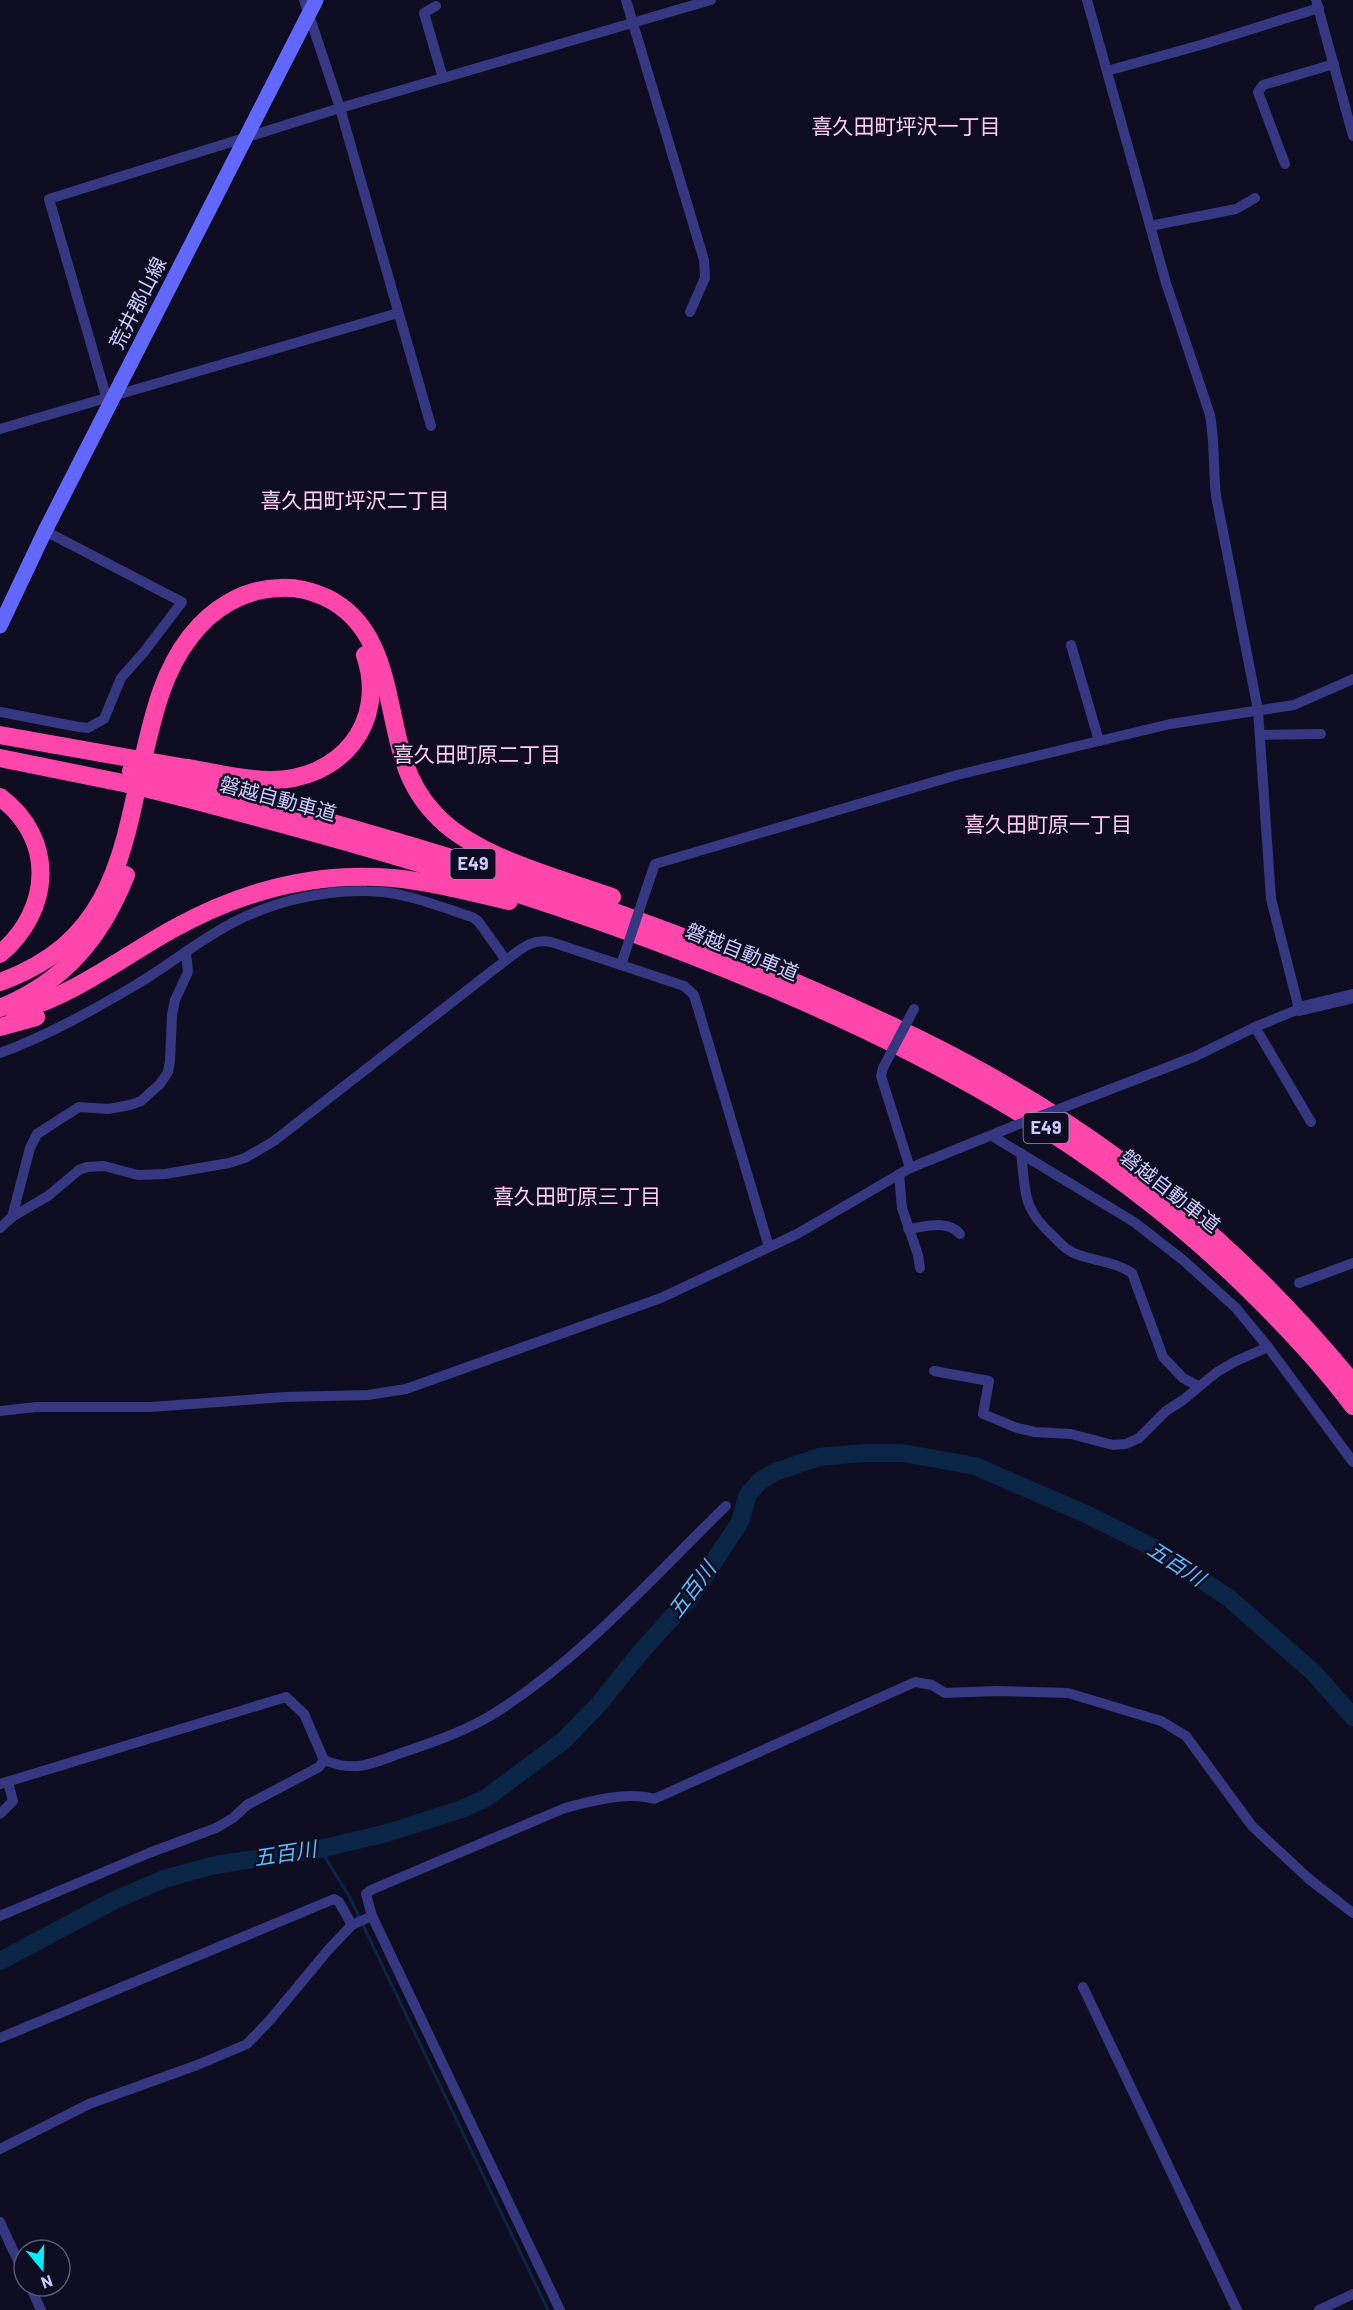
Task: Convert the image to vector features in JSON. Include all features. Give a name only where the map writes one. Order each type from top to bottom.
[{"type":"highway","points":[[0,982],[57,954],[81,930],[101,901],[125,838],[150,727],[162,686],[189,638],[212,614],[241,596],[272,588],[303,590],[325,597],[344,609],[366,633],[380,664],[399,744],[410,776],[426,804],[448,827],[478,847],[497,855],[668,918],[754,965]]},
{"type":"highway","points":[[0,735],[26,738],[131,771],[184,782],[241,777],[286,779],[316,771],[341,756],[359,735],[365,723],[372,695],[369,667],[366,655],[353,634],[336,616],[325,609],[301,601],[274,599],[245,607],[222,621],[211,631],[193,653],[174,691],[165,718],[139,834],[127,872],[107,917],[88,944],[65,969],[27,996],[0,1008]]},
{"type":"highway","name":"磐越自動車道","points":[[0,742],[184,782],[449,856],[612,909],[754,965],[880,1020],[957,1059],[1074,1128],[1140,1175],[1232,1252],[1300,1321],[1353,1383]]},
{"type":"highway","name":"磐越自動車道","points":[[0,758],[131,771]]},
{"type":"highway","name":"磐越自動車道","points":[[184,782],[320,833],[477,880],[607,923],[751,979],[876,1034],[949,1071],[1021,1112],[1122,1181],[1221,1261],[1284,1325],[1353,1406]]},
{"type":"highway","points":[[0,797],[19,814],[33,837],[41,862],[41,876],[36,903],[30,916],[13,942],[0,954]]},
{"type":"highway","points":[[0,972],[42,952],[80,920],[99,892],[125,838]]},
{"type":"highway","points":[[0,1015],[32,1006],[70,991],[162,936],[208,912],[259,892],[296,882],[335,877],[394,878],[510,901],[672,948]]},
{"type":"highway","points":[[0,1027],[43,1015],[81,998],[115,977],[177,930],[208,912]]},
{"type":"main road","name":"荒井郡山線","points":[[0,626],[111,395],[247,137],[310,4]]},
{"type":"street","points":[[626,0],[704,260],[705,278],[690,312]]},
{"type":"street","points":[[111,395],[49,199],[340,108],[711,0]]},
{"type":"street","points":[[1087,0],[1166,282],[1213,429],[1213,472],[1216,496],[1258,710],[1271,899],[1299,1009]]},
{"type":"street","points":[[310,4],[431,426]]},
{"type":"street","points":[[1107,71],[1204,44],[1317,4],[1353,136]]},
{"type":"street","points":[[436,6],[424,13],[443,78]]},
{"type":"street","points":[[1285,164],[1258,92],[1263,85],[1334,64]]},
{"type":"street","points":[[1150,226],[1236,209],[1255,198]]},
{"type":"street","points":[[0,429],[398,313]]},
{"type":"street","points":[[0,712],[79,727],[88,728],[96,725],[104,719],[121,678],[182,602],[45,531]]},
{"type":"street","points":[[1071,645],[1099,741]]},
{"type":"street","points":[[622,962],[654,864],[957,775],[1170,724],[1294,705],[1353,679]]},
{"type":"street","points":[[1260,735],[1321,734]]},
{"type":"street","points":[[0,1053],[51,1032],[135,986],[234,922],[258,911],[320,895],[342,891],[369,891],[421,900],[472,917],[478,921],[506,960]]},
{"type":"street","points":[[0,1228],[12,1217],[48,1196],[79,1170],[87,1167],[104,1166],[138,1175],[165,1174],[229,1163],[257,1152],[274,1142],[506,960],[527,945],[542,940],[622,962],[684,986],[694,995],[769,1247]]},
{"type":"street","points":[[12,1217],[30,1148],[37,1134],[80,1107],[108,1108],[141,1101],[160,1084],[168,1072],[175,1000],[188,972],[186,952]]},
{"type":"street","points":[[0,1411],[36,1407],[151,1407],[204,1402],[390,1393],[661,1298],[813,1225],[910,1168],[1194,1057],[1299,1009],[1353,996]]},
{"type":"street","points":[[910,1168],[881,1076],[915,1006]]},
{"type":"street","points":[[1255,1028],[1311,1122]]},
{"type":"street","points":[[992,1136],[1134,1222],[1184,1260],[1236,1308],[1268,1347],[1353,1462]]},
{"type":"street","points":[[1021,1153],[1028,1205],[1037,1222],[1068,1251],[1115,1265],[1132,1273],[1163,1357],[1183,1378],[1198,1386]]},
{"type":"street","points":[[899,1174],[902,1208],[918,1255],[920,1268]]},
{"type":"street","points":[[908,1229],[941,1225],[956,1229],[960,1234]]},
{"type":"street","points":[[1299,1283],[1353,1263]]},
{"type":"street","points":[[934,1371],[989,1381],[983,1414],[1035,1432],[1071,1434],[1113,1445],[1126,1444],[1139,1438],[1166,1411],[1184,1400],[1198,1386],[1225,1367],[1268,1347]]},
{"type":"street","points":[[0,1814],[13,1800],[4,1783],[286,1697],[304,1714],[324,1760],[346,1768],[372,1763],[433,1742],[494,1714],[536,1685],[621,1611],[726,1506]]},
{"type":"street","points":[[0,2149],[89,2104],[200,2064],[247,2044],[329,1949],[362,1920],[366,1894],[371,1890],[565,1808],[588,1802],[632,1796],[654,1799],[915,1682],[932,1685],[945,1693],[996,1691],[1068,1693],[1122,1707],[1161,1721],[1186,1736],[1251,1826],[1309,1879],[1353,1913]]},
{"type":"street","points":[[0,1916],[149,1853],[216,1828],[247,1805],[319,1767],[324,1760]]},
{"type":"street","points":[[0,2038],[334,1899],[362,1920],[560,2310]]},
{"type":"street","points":[[1083,1987],[1237,2310]]},
{"type":"street","points":[[0,2222],[12,2248]]},
{"type":"street","points":[[1320,2310],[1353,2294]]},
{"type":"waterway","name":"五百川","points":[[0,1961],[115,1900],[164,1879],[215,1865],[320,1849],[387,1833],[462,1809],[486,1798],[563,1741],[599,1704],[639,1654],[692,1595],[740,1522],[748,1494],[760,1481],[775,1472],[819,1457],[863,1453],[903,1453],[975,1466],[1088,1515],[1152,1547],[1229,1598],[1314,1673],[1353,1717]]},
{"type":"waterway","points":[[320,1849],[349,1896],[548,2310]]},
{"type":"district","name":"喜久田町坪沢一丁目","points":[[906,127]]},
{"type":"district","name":"喜久田町坪沢二丁目","points":[[355,501]]},
{"type":"district","name":"喜久田町原二丁目","points":[[477,755]]},
{"type":"district","name":"喜久田町原一丁目","points":[[1048,825]]},
{"type":"district","name":"喜久田町原三丁目","points":[[577,1197]]}]
